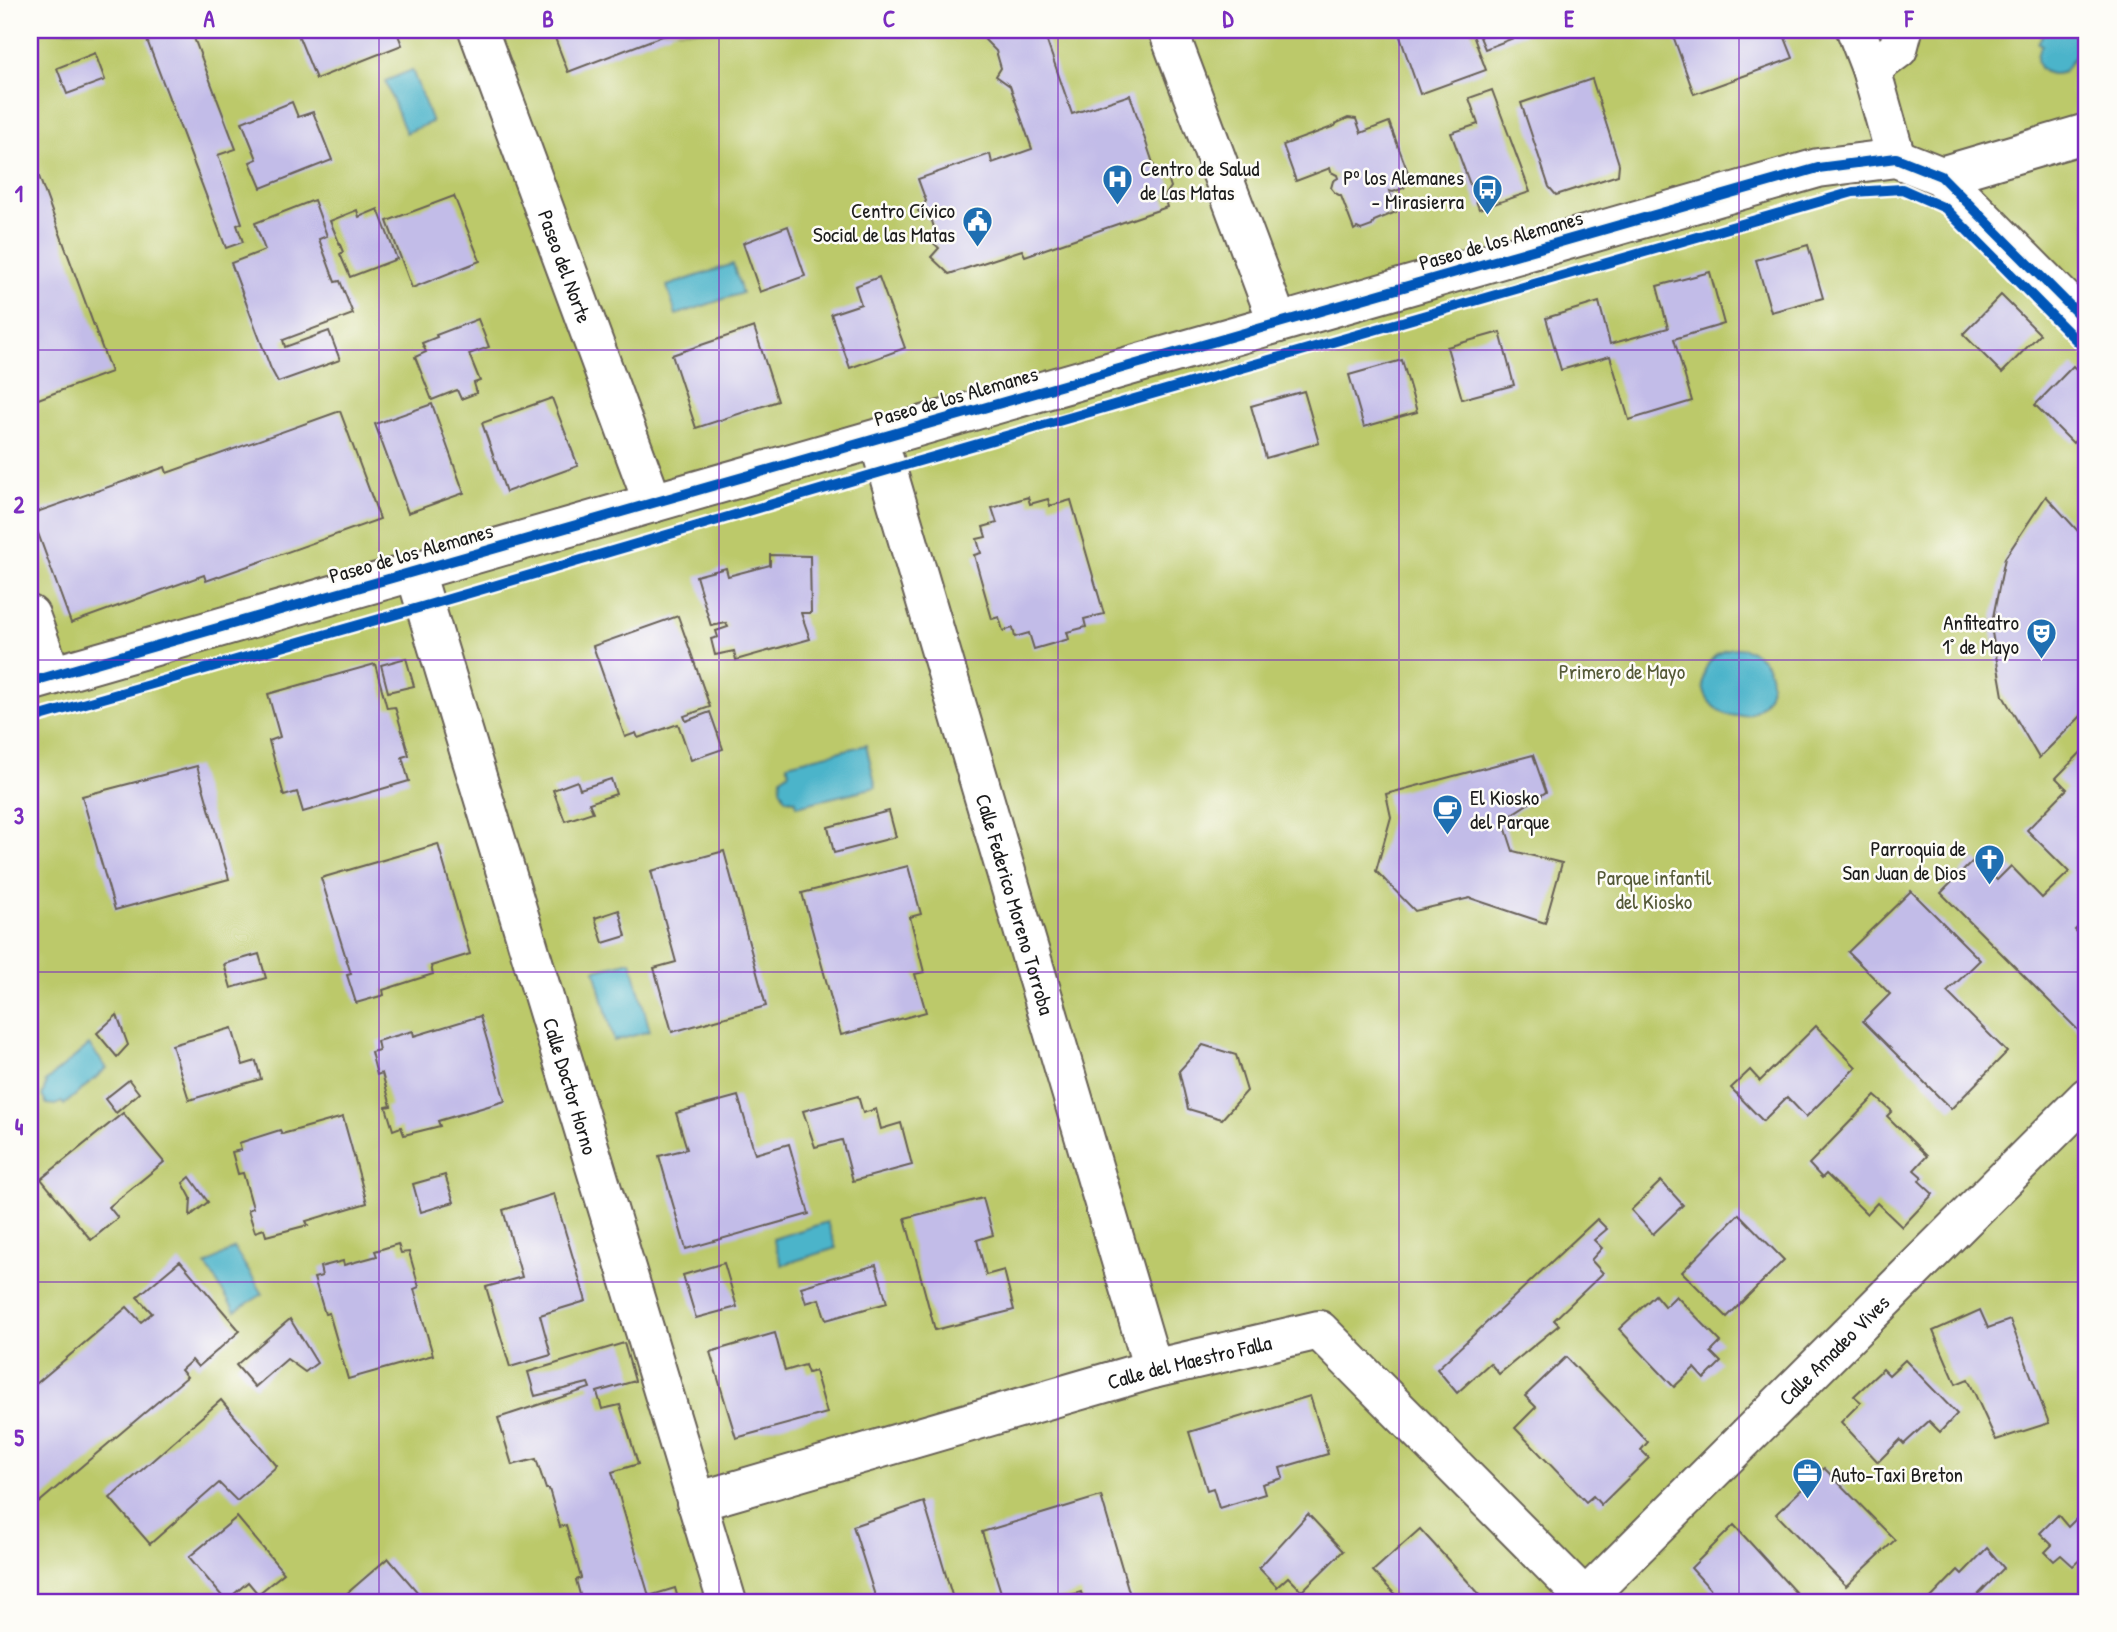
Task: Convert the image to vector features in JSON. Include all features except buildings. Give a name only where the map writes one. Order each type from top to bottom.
[{"type":"street","name":"Paseo del Norte","points":[[478,30],[653,503]]},
{"type":"street","points":[[1168,30],[1278,323]]},
{"type":"street","points":[[1856,30],[1871,69],[1896,158],[1941,176],[2087,323]]},
{"type":"street","points":[[1871,69],[1898,49],[1903,30]]},
{"type":"street","points":[[1941,176],[2087,133]]},
{"type":"street","name":"Paseo de los Alemanes","points":[[41,679],[1818,168],[1896,158]]},
{"type":"street","name":"Calle Federico Moreno Torroba","points":[[877,439],[1153,1369]]},
{"type":"street","name":"Calle Doctor Horno","points":[[415,572],[727,1602]]},
{"type":"street","points":[[30,615],[41,679]]},
{"type":"street","name":"Calle Amadeo Vives","points":[[1585,1601],[2087,1097]]},
{"type":"street","name":"Calle del Maestro Falla","points":[[696,1502],[1153,1369],[1318,1330],[1585,1601]]},
{"type":"green space","points":[[30,30],[2087,30],[2087,1602],[30,1602]]},
{"type":"water","points":[[2045,30],[2087,30],[2087,37],[2064,72],[2050,74],[2038,64],[2038,52],[2042,45],[2038,43]]},
{"type":"water","points":[[412,70],[432,122],[406,133],[385,81]]},
{"type":"water","points":[[733,264],[742,293],[676,315],[667,286]]},
{"type":"water","points":[[1730,648],[1744,648],[1756,653],[1766,663],[1771,682],[1766,701],[1756,711],[1744,716],[1730,716],[1718,711],[1708,701],[1703,689],[1703,675],[1708,663],[1718,653]]},
{"type":"water","points":[[866,745],[876,787],[797,806],[795,800],[786,799],[780,789],[781,778],[789,772],[787,764]]},
{"type":"water","points":[[631,961],[650,1031],[614,1041],[595,970]]},
{"type":"water","points":[[89,1045],[107,1068],[64,1105],[62,1102],[47,1104],[42,1096],[45,1082]]},
{"type":"water","points":[[827,1222],[836,1248],[782,1265],[773,1239]]},
{"type":"water","points":[[234,1248],[263,1294],[235,1311],[206,1265]]},
{"type":"cycle path","points":[[30,682],[1818,168],[1896,158],[1941,176],[2087,323]]},
{"type":"cycle path","points":[[30,719],[1853,192],[1902,189],[1945,208],[2087,351]]},
{"type":"place","name":"Centro de Salud de Las Matas","points":[[1117,207]]},
{"type":"place","name":"Pº los Alemanes - Mirasierra","points":[[1487,216]]},
{"type":"place","name":"Centro Cívico Social de las Matas","points":[[978,249]]},
{"type":"place","name":"Anfiteatro 1° de Mayo","points":[[2042,661]]},
{"type":"place","name":"El Kiosko del Parque","points":[[1447,836]]},
{"type":"place","name":"Parroquia de San Juan de Dios","points":[[1989,887]]},
{"type":"place","name":"Auto-Taxi Breton","points":[[1808,1501]]},
{"type":"park label","name":"Primero de Mayo","points":[[1622,671]]},
{"type":"park label","name":"Parque infantil del Kiosko","points":[[1654,889]]}]
